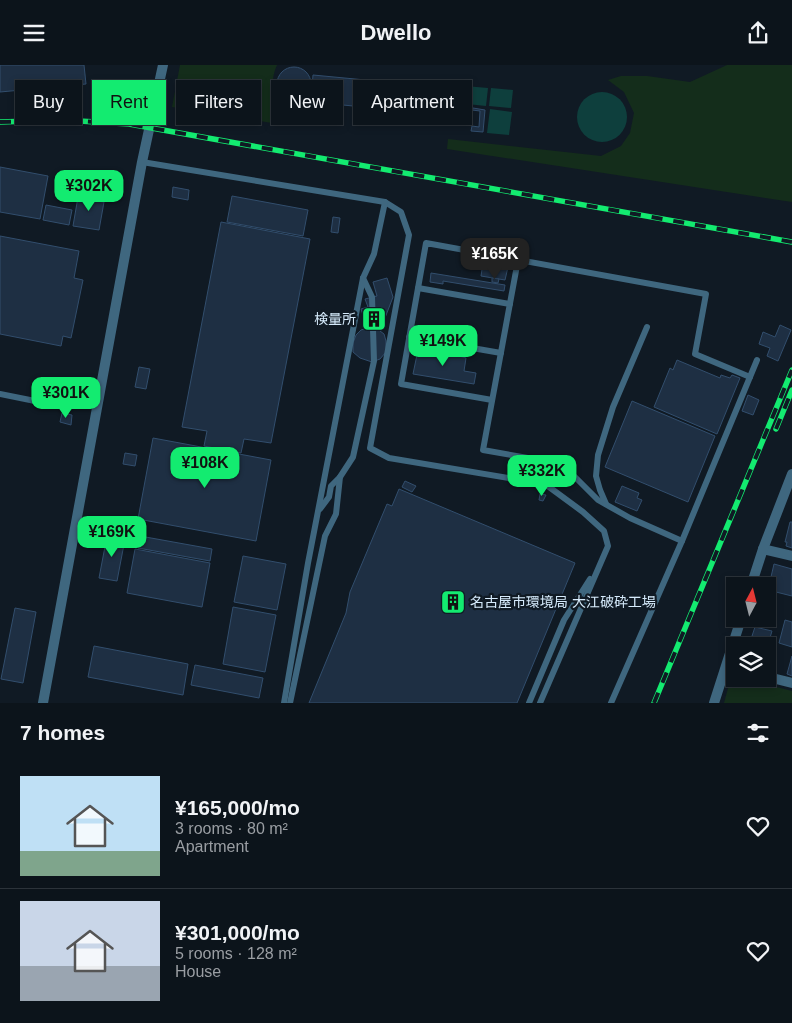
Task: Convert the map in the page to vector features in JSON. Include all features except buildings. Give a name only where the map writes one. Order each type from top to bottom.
[{"type":"street","points":[[43,703],[142,162],[163,65]]},
{"type":"street","points":[[754,577],[792,474]]},
{"type":"street","points":[[764,549],[792,556]]},
{"type":"street","points":[[714,703],[726,676]]},
{"type":"street","points":[[776,679],[792,683]]},
{"type":"lane","points":[[142,162],[385,202],[402,212],[409,235],[370,448],[389,458],[546,484],[583,512],[604,531],[608,546],[540,703]]},
{"type":"lane","points":[[284,703],[363,278],[374,254],[385,202]]},
{"type":"lane","points":[[492,400],[401,384],[426,243],[706,294],[695,354],[750,377]]},
{"type":"lane","points":[[518,259],[483,451],[562,464],[598,499],[630,518],[682,541]]},
{"type":"lane","points":[[318,512],[329,497],[331,486],[340,477],[353,457],[374,361],[372,297],[363,278]]},
{"type":"lane","points":[[418,288],[510,304]]},
{"type":"lane","points":[[606,504],[596,476],[598,455],[613,407],[647,327]]},
{"type":"lane","points":[[409,337],[501,353]]},
{"type":"lane","points":[[611,703],[682,541],[757,360]]},
{"type":"lane","points":[[0,394],[35,401]]},
{"type":"lane","points":[[290,703],[325,536],[336,514],[340,477]]},
{"type":"lane","points":[[529,703],[564,620],[600,565]]},
{"type":"shaded area","points":[[180,65],[277,65],[273,80],[271,80],[271,123],[261,121],[261,80],[177,80]]},
{"type":"shaded area","points":[[727,65],[792,65],[792,202],[447,149],[448,139],[601,156],[621,146],[630,133],[634,113],[624,92],[608,80],[621,76],[647,76],[690,82]]},
{"type":"shaded area","points":[[176,86],[176,108],[172,107]]},
{"type":"shaded area","points":[[472,87],[488,88],[486,106],[472,105]]},
{"type":"shaded area","points":[[491,88],[513,90],[511,108],[489,106]]},
{"type":"shaded area","points":[[602,92],[620,99],[627,117],[620,135],[602,142],[584,135],[577,117],[584,99]]},
{"type":"shaded area","points":[[490,109],[512,112],[509,135],[487,133]]},
{"type":"shaded area","points":[[728,687],[776,687],[792,691],[792,703],[724,703]]},
{"type":"railway","points":[[0,122],[63,120],[129,124],[792,242]]},
{"type":"railway","points":[[654,703],[792,370]]},
{"type":"railway","points":[[776,429],[792,390]]},
{"type":"place","name":"検量所","points":[[374,319]]},
{"type":"place","name":"名古屋市環境局 大江破砕工場","points":[[453,602]]}]
